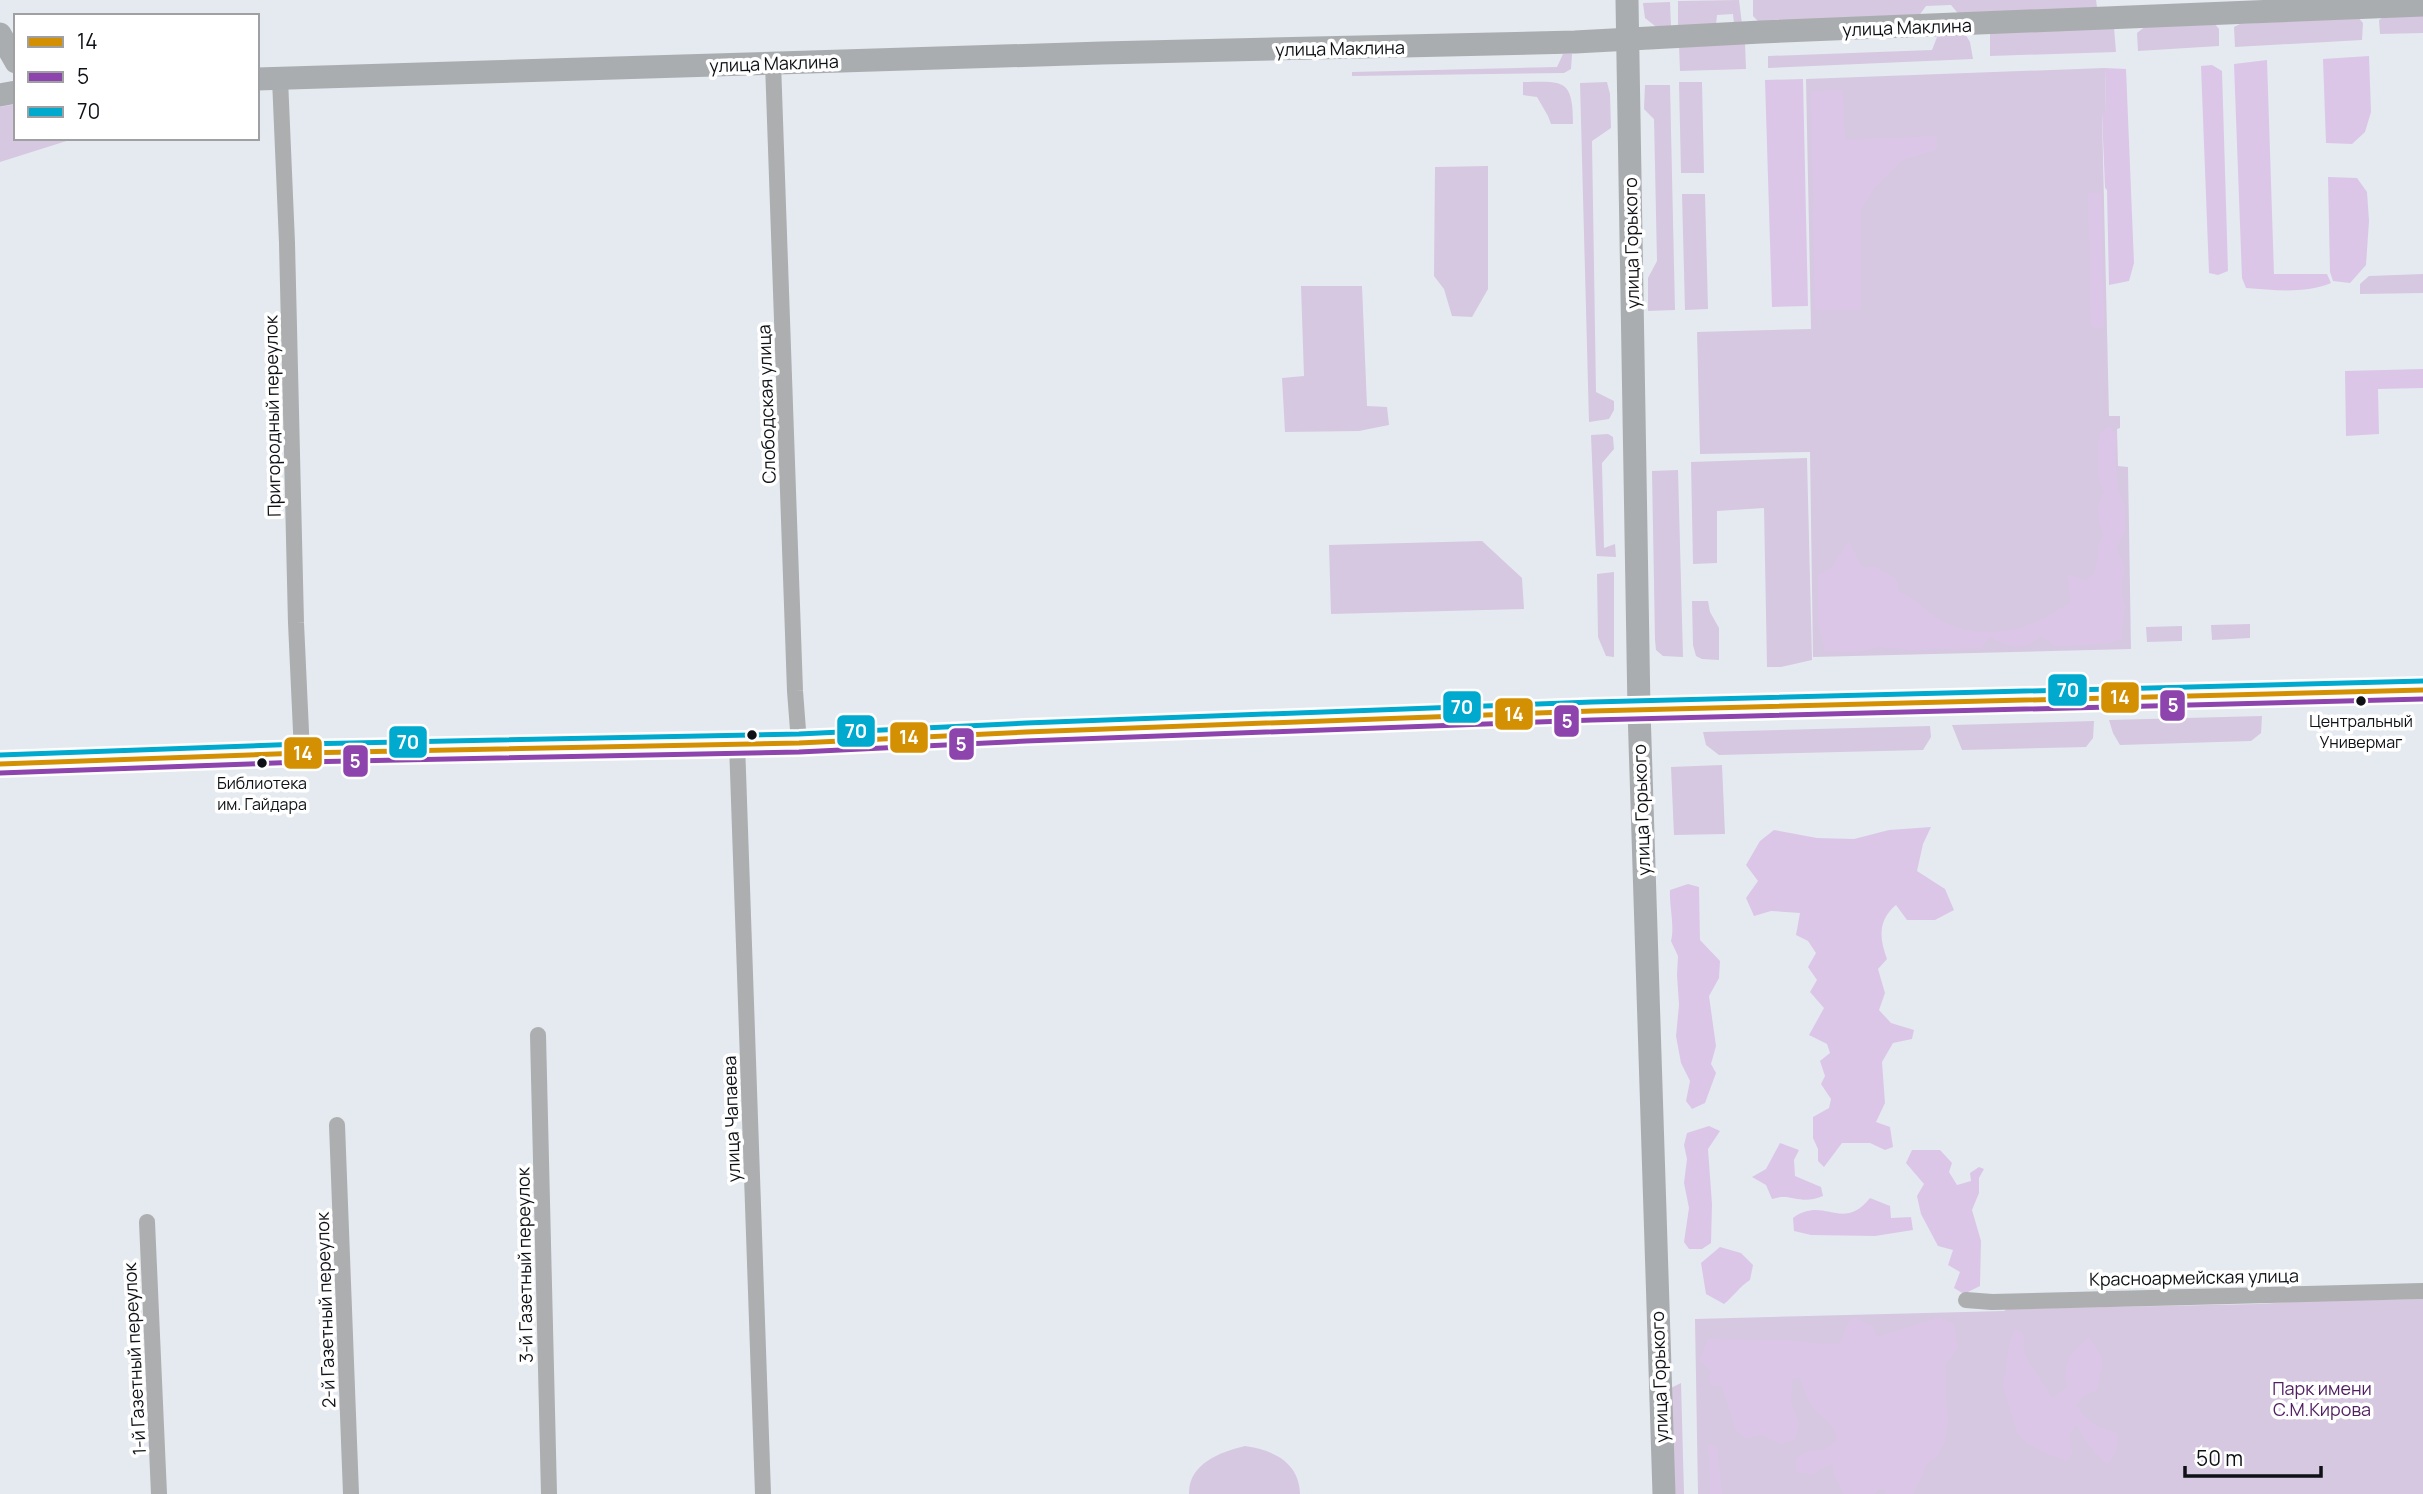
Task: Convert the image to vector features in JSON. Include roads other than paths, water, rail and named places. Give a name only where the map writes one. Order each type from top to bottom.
[{"type":"street","name":"улица Горького","points":[[1627,0],[1639,710],[1664,1494]]},
{"type":"street","name":"улица Маклина","points":[[269,79],[1629,39],[2330,4],[2423,5]]},
{"type":"street","points":[[0,34],[14,58]]},
{"type":"street","name":"Слободская улица","points":[[773,63],[799,743]]},
{"type":"street","name":"Пригородный переулок","points":[[269,79],[287,243],[296,623],[302,753]]},
{"type":"street","points":[[0,764],[302,753],[799,743],[1290,721],[1639,710],[2423,690]]},
{"type":"street","name":"улица Чапаева","points":[[737,743],[763,1494]]},
{"type":"street","name":"3-й Газетный переулок","points":[[538,1035],[549,1494]]},
{"type":"street","name":"2-й Газетный переулок","points":[[337,1125],[351,1494]]},
{"type":"street","name":"1-й Газетный переулок","points":[[147,1222],[159,1494]]},
{"type":"street","name":"Красноармейская улица","points":[[1966,1300],[1992,1302],[2423,1291]]},
{"type":"place","name":"Центральный Универмаг","points":[[2361,701]]},
{"type":"place","name":"Библиотека им. Гайдара","points":[[262,763]]},
{"type":"park label","name":"Парк имени С.М.Кирова","points":[[2322,1398]]}]
